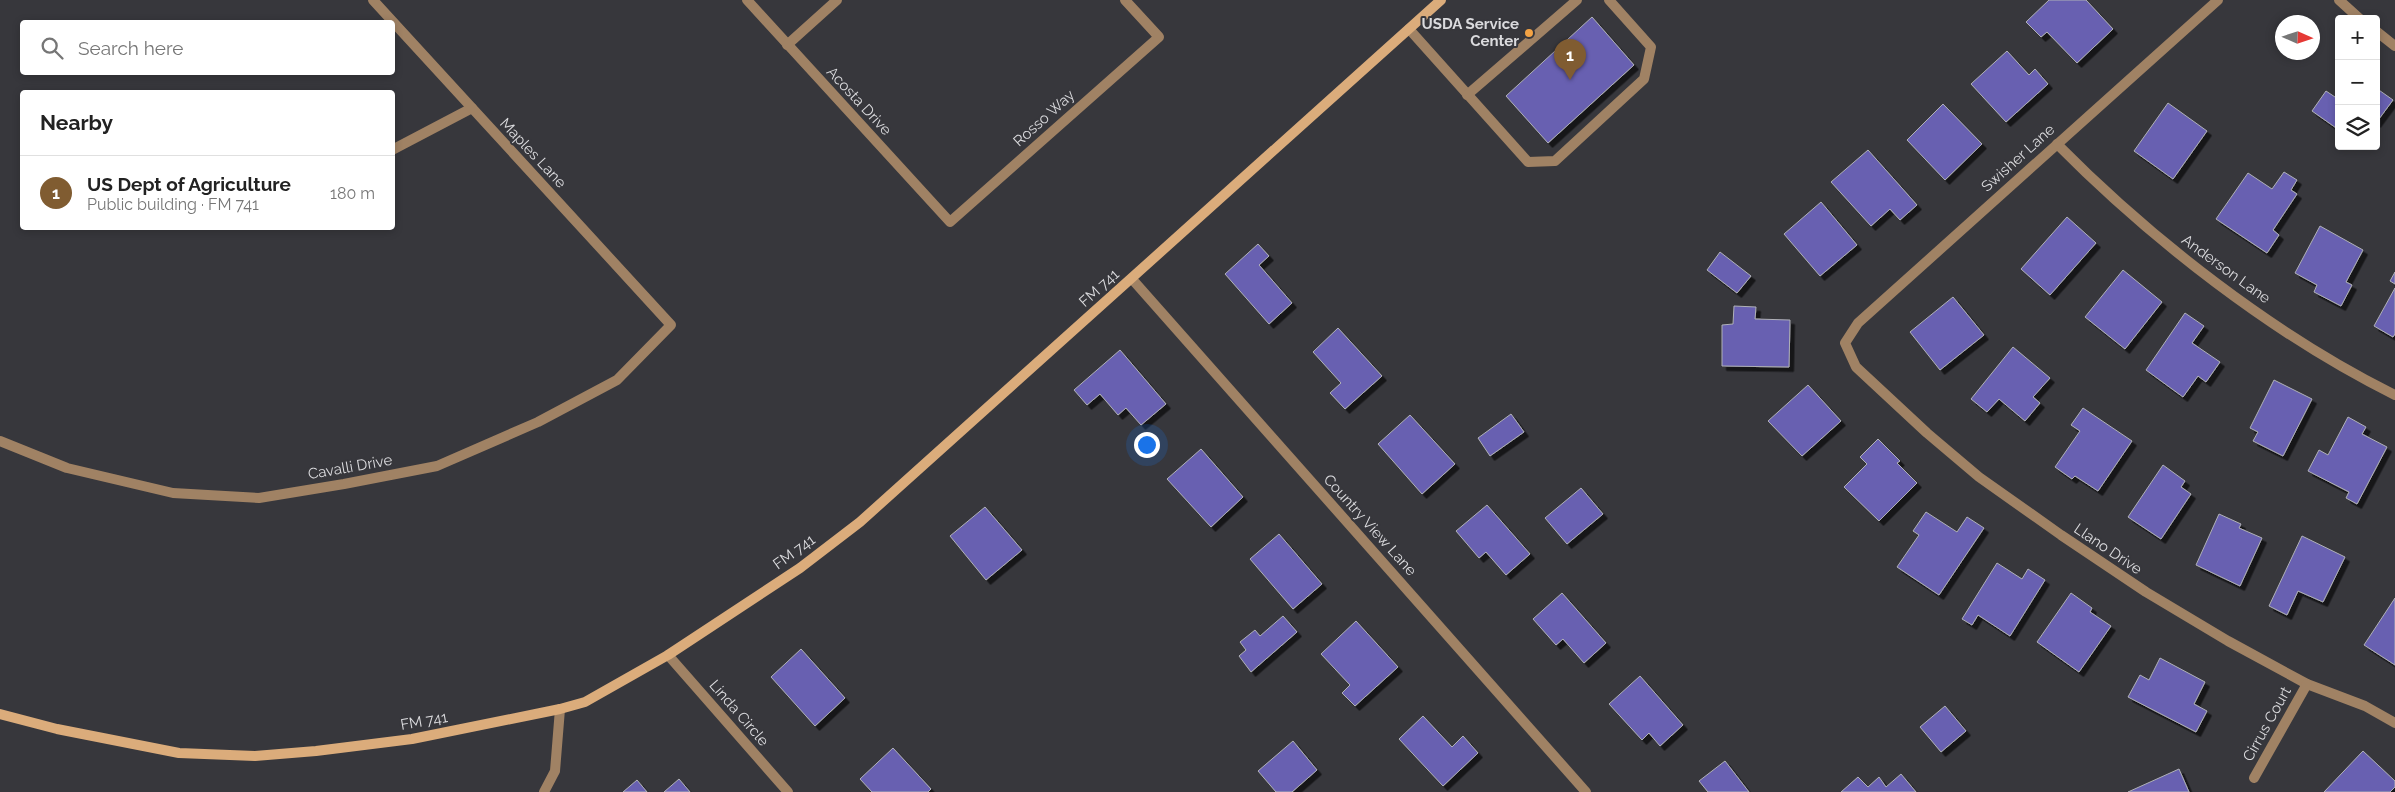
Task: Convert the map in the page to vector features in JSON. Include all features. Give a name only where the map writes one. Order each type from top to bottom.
[{"type":"main road","name":"FM 741","points":[[0,714],[57,730],[180,753],[255,756],[316,751],[412,739],[560,709],[585,702],[668,655],[800,568],[860,522],[1441,0]]},
{"type":"street","name":"Maples Lane","points":[[373,0],[391,20]]},
{"type":"street","name":"Acosta Drive","points":[[747,0],[950,222]]},
{"type":"street","points":[[787,45],[837,0]]},
{"type":"street","name":"Rosso Way","points":[[950,222],[1159,37],[1125,0]]},
{"type":"street","points":[[1467,95],[1578,0]]},
{"type":"street","points":[[1409,29],[1528,162],[1555,161],[1644,79],[1651,47],[1609,0]]},
{"type":"street","name":"Swisher Lane","points":[[1845,343],[1858,323],[2218,0]]},
{"type":"street","points":[[2339,0],[2356,15]]},
{"type":"street","name":"Maples Lane","points":[[395,24],[671,325]]},
{"type":"street","points":[[2380,35],[2395,46]]},
{"type":"street","points":[[395,148],[472,108]]},
{"type":"street","name":"Anderson Lane","points":[[2057,144],[2133,216],[2182,256],[2285,330],[2340,365],[2395,395]]},
{"type":"street","name":"Country View Lane","points":[[1132,279],[1586,792]]},
{"type":"street","name":"Cavalli Drive","points":[[0,441],[67,468],[173,493],[259,498],[344,484],[437,466],[538,422],[617,380],[671,325]]},
{"type":"street","name":"Llano Drive","points":[[1845,343],[1856,367],[1979,477],[2146,592],[2306,684],[2364,706],[2395,724]]},
{"type":"street","name":"Linda Circle","points":[[668,655],[788,792]]},
{"type":"street","name":"Cirrus Court","points":[[2254,778],[2306,684]]},
{"type":"street","points":[[544,792],[555,771],[560,709]]},
{"type":"building","points":[[2049,0],[2086,0],[2113,29],[2077,63],[2047,32],[2041,37],[2026,22]]},
{"type":"building","points":[[1592,17],[1634,65],[1548,143],[1506,96]]},
{"type":"building","points":[[2007,51],[2029,75],[2035,69],[2048,84],[2006,122],[1971,84]]},
{"type":"building","points":[[2326,91],[2335,97],[2335,127],[2312,111]]},
{"type":"building","points":[[2380,91],[2393,100],[2380,118]]},
{"type":"building","points":[[2168,103],[2207,131],[2173,179],[2134,151]]},
{"type":"building","points":[[1943,104],[1982,144],[1945,180],[1907,140]]},
{"type":"building","points":[[1868,150],[1917,205],[1900,220],[1890,209],[1871,226],[1831,182]]},
{"type":"building","points":[[2284,172],[2297,180],[2291,190],[2297,194],[2273,230],[2279,235],[2267,253],[2216,219],[2248,173],[2272,189]]},
{"type":"building","points":[[1821,202],[1857,245],[1820,276],[1784,234]]},
{"type":"building","points":[[2067,217],[2096,243],[2050,295],[2021,269]]},
{"type":"building","points":[[2320,226],[2363,250],[2346,282],[2352,285],[2341,306],[2314,292],[2317,285],[2295,273]]},
{"type":"building","points":[[1258,244],[1269,256],[1259,265],[1292,303],[1269,324],[1225,274]]},
{"type":"building","points":[[1720,252],[1751,276],[1737,293],[1707,270]]},
{"type":"building","points":[[2123,270],[2162,302],[2125,349],[2085,317]]},
{"type":"building","points":[[2395,272],[2395,284],[2390,281]]},
{"type":"building","points":[[2395,288],[2395,334],[2393,337],[2374,326]]},
{"type":"building","points":[[1953,297],[1984,335],[1940,370],[1910,332]]},
{"type":"building","points":[[1734,306],[1756,307],[1755,319],[1790,320],[1789,367],[1722,366],[1722,325],[1733,324]]},
{"type":"building","points":[[2185,313],[2204,326],[2192,343],[2220,362],[2206,382],[2198,376],[2183,397],[2146,370]]},
{"type":"building","points":[[1338,328],[1382,376],[1345,409],[1330,393],[1341,383],[1313,352]]},
{"type":"building","points":[[2013,347],[2050,378],[2033,397],[2040,403],[2025,421],[1999,399],[1987,412],[1971,399]]},
{"type":"building","points":[[1120,350],[1166,404],[1141,425],[1126,408],[1118,415],[1100,394],[1087,405],[1074,390]]},
{"type":"building","points":[[2274,380],[2312,399],[2283,456],[2253,441],[2258,432],[2250,428]]},
{"type":"building","points":[[1808,385],[1841,421],[1802,456],[1768,421]]},
{"type":"building","points":[[2083,408],[2132,441],[2098,491],[2075,476],[2072,479],[2055,467],[2080,431],[2071,425]]},
{"type":"building","points":[[1511,414],[1524,432],[1490,456],[1478,438]]},
{"type":"building","points":[[1410,415],[1455,464],[1422,494],[1378,444]]},
{"type":"building","points":[[2348,417],[2366,427],[2362,434],[2387,447],[2357,504],[2346,498],[2349,492],[2308,471],[2319,450],[2328,455]]},
{"type":"building","points":[[1878,439],[1900,461],[1897,463],[1917,483],[1879,521],[1844,487],[1867,464],[1860,457]]},
{"type":"building","points":[[1201,449],[1243,497],[1211,527],[1167,479]]},
{"type":"building","points":[[2163,465],[2185,481],[2181,487],[2191,494],[2161,539],[2128,517]]},
{"type":"building","points":[[1581,488],[1603,514],[1567,544],[1545,518]]},
{"type":"building","points":[[1487,505],[1530,554],[1506,575],[1486,552],[1479,558],[1456,531]]},
{"type":"building","points":[[985,507],[1022,550],[986,580],[950,536]]},
{"type":"building","points":[[1926,512],[1957,532],[1967,517],[1984,528],[1939,595],[1897,567],[1919,535],[1913,531]]},
{"type":"building","points":[[2219,514],[2241,524],[2239,528],[2262,538],[2240,586],[2196,565]]},
{"type":"building","points":[[1279,534],[1322,584],[1293,609],[1250,559]]},
{"type":"building","points":[[2302,536],[2345,557],[2323,602],[2298,591],[2287,615],[2269,606]]},
{"type":"building","points":[[1997,563],[2022,579],[2028,569],[2045,580],[2010,636],[1978,615],[1972,625],[1962,619]]},
{"type":"building","points":[[1562,593],[1606,643],[1584,663],[1563,639],[1556,645],[1533,619]]},
{"type":"building","points":[[2071,593],[2092,608],[2090,612],[2111,626],[2079,672],[2037,642]]},
{"type":"building","points":[[2395,598],[2395,665],[2364,645]]},
{"type":"building","points":[[1283,616],[1297,632],[1251,672],[1239,656],[1246,650],[1240,642],[1255,630],[1260,636]]},
{"type":"building","points":[[1356,621],[1398,667],[1355,706],[1342,693],[1350,685],[1321,654]]},
{"type":"building","points":[[801,649],[845,698],[815,726],[771,677]]},
{"type":"building","points":[[2160,658],[2205,682],[2194,704],[2207,711],[2196,732],[2128,697],[2140,675],[2149,680]]},
{"type":"building","points":[[1640,676],[1683,725],[1660,746],[1649,733],[1642,740],[1609,704]]},
{"type":"building","points":[[1945,706],[1966,731],[1941,752],[1920,727]]},
{"type":"building","points":[[1423,716],[1452,747],[1463,736],[1478,753],[1443,786],[1399,739]]},
{"type":"building","points":[[1293,741],[1317,770],[1292,792],[1276,792],[1258,771]]},
{"type":"building","points":[[893,748],[931,789],[928,792],[872,792],[860,779]]},
{"type":"building","points":[[2363,751],[2395,781],[2395,787],[2390,792],[2324,792]]},
{"type":"building","points":[[1725,761],[1749,792],[1708,792],[1699,781]]},
{"type":"building","points":[[2179,769],[2189,792],[2128,792]]},
{"type":"building","points":[[1901,774],[1916,792],[1841,792],[1858,777],[1868,787],[1879,777],[1886,787]]},
{"type":"building","points":[[679,779],[690,792],[664,792]]},
{"type":"building","points":[[637,780],[647,792],[623,792]]},
{"type":"place","name":"USDA Service Center","points":[[1529,33]]},
{"type":"place","name":"US Dept of Agriculture","points":[[1570,80]]}]
